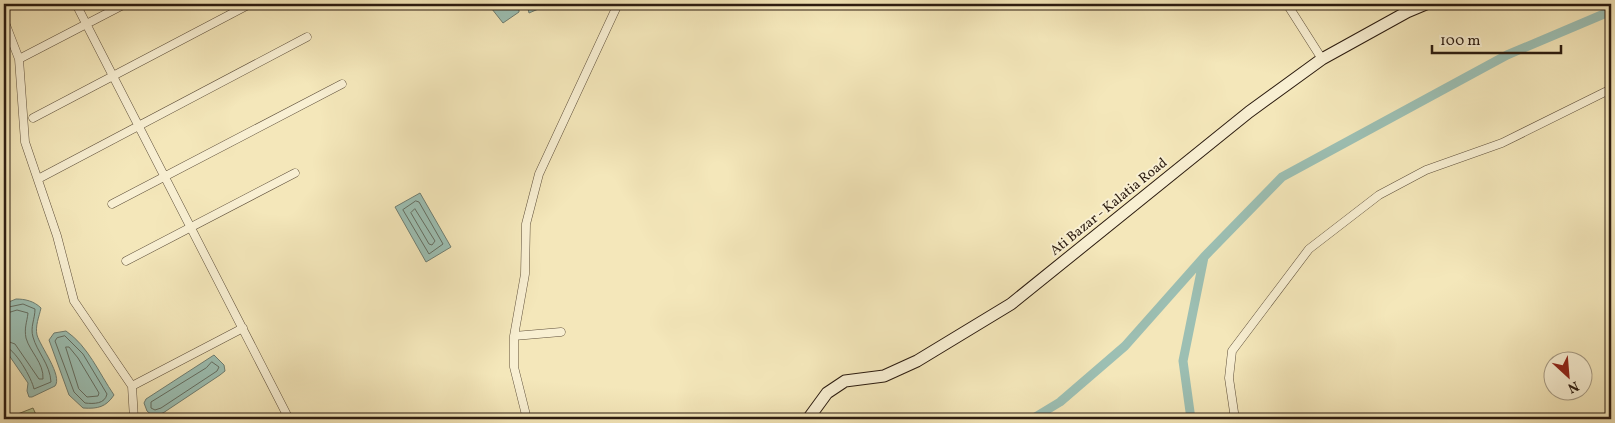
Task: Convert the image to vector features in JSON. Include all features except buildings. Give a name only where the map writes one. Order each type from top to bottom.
[{"type":"main road","name":"Ati Bazar - Kalatia Road","points":[[808,419],[826,393],[845,381],[884,376],[917,361],[1011,304],[1249,112],[1322,59],[1407,12],[1426,4]]},
{"type":"street","points":[[76,4],[289,419]]},
{"type":"street","points":[[19,59],[125,4]]},
{"type":"street","points":[[33,118],[113,74],[250,4]]},
{"type":"street","points":[[527,419],[514,367],[514,336],[525,274],[526,224],[539,174],[618,4]]},
{"type":"street","points":[[1287,4],[1322,59]]},
{"type":"street","points":[[4,20],[19,59],[25,142],[57,236],[74,301],[132,386],[134,419]]},
{"type":"street","points":[[38,179],[307,37]]},
{"type":"street","points":[[112,204],[342,84]]},
{"type":"street","points":[[1235,419],[1229,378],[1232,351],[1309,249],[1380,195],[1418,174],[1502,143],[1611,89]]},
{"type":"street","points":[[126,261],[295,173]]},
{"type":"street","points":[[132,386],[243,328]]},
{"type":"street","points":[[514,336],[561,332]]},
{"type":"green space","points":[[33,408],[38,419],[5,419]]},
{"type":"water","points":[[488,4],[519,4],[519,12],[503,23]]},
{"type":"water","points":[[527,4],[550,4],[529,13]]},
{"type":"water","points":[[420,193],[451,247],[426,262],[395,207]]},
{"type":"water","points":[[16,299],[29,301],[41,308],[37,335],[54,368],[57,381],[55,386],[32,397],[29,397],[27,391],[28,383],[4,348],[4,304]]},
{"type":"water","points":[[66,331],[81,344],[93,360],[114,395],[105,405],[83,408],[69,395],[49,340],[54,333]]},
{"type":"water","points":[[214,355],[224,365],[225,371],[163,413],[153,416],[147,411],[144,403],[146,399]]},
{"type":"waterway","points":[[1191,419],[1183,361],[1204,257],[1282,177],[1507,55],[1611,11]]},
{"type":"waterway","points":[[1032,419],[1060,402],[1125,346],[1204,257]]}]
